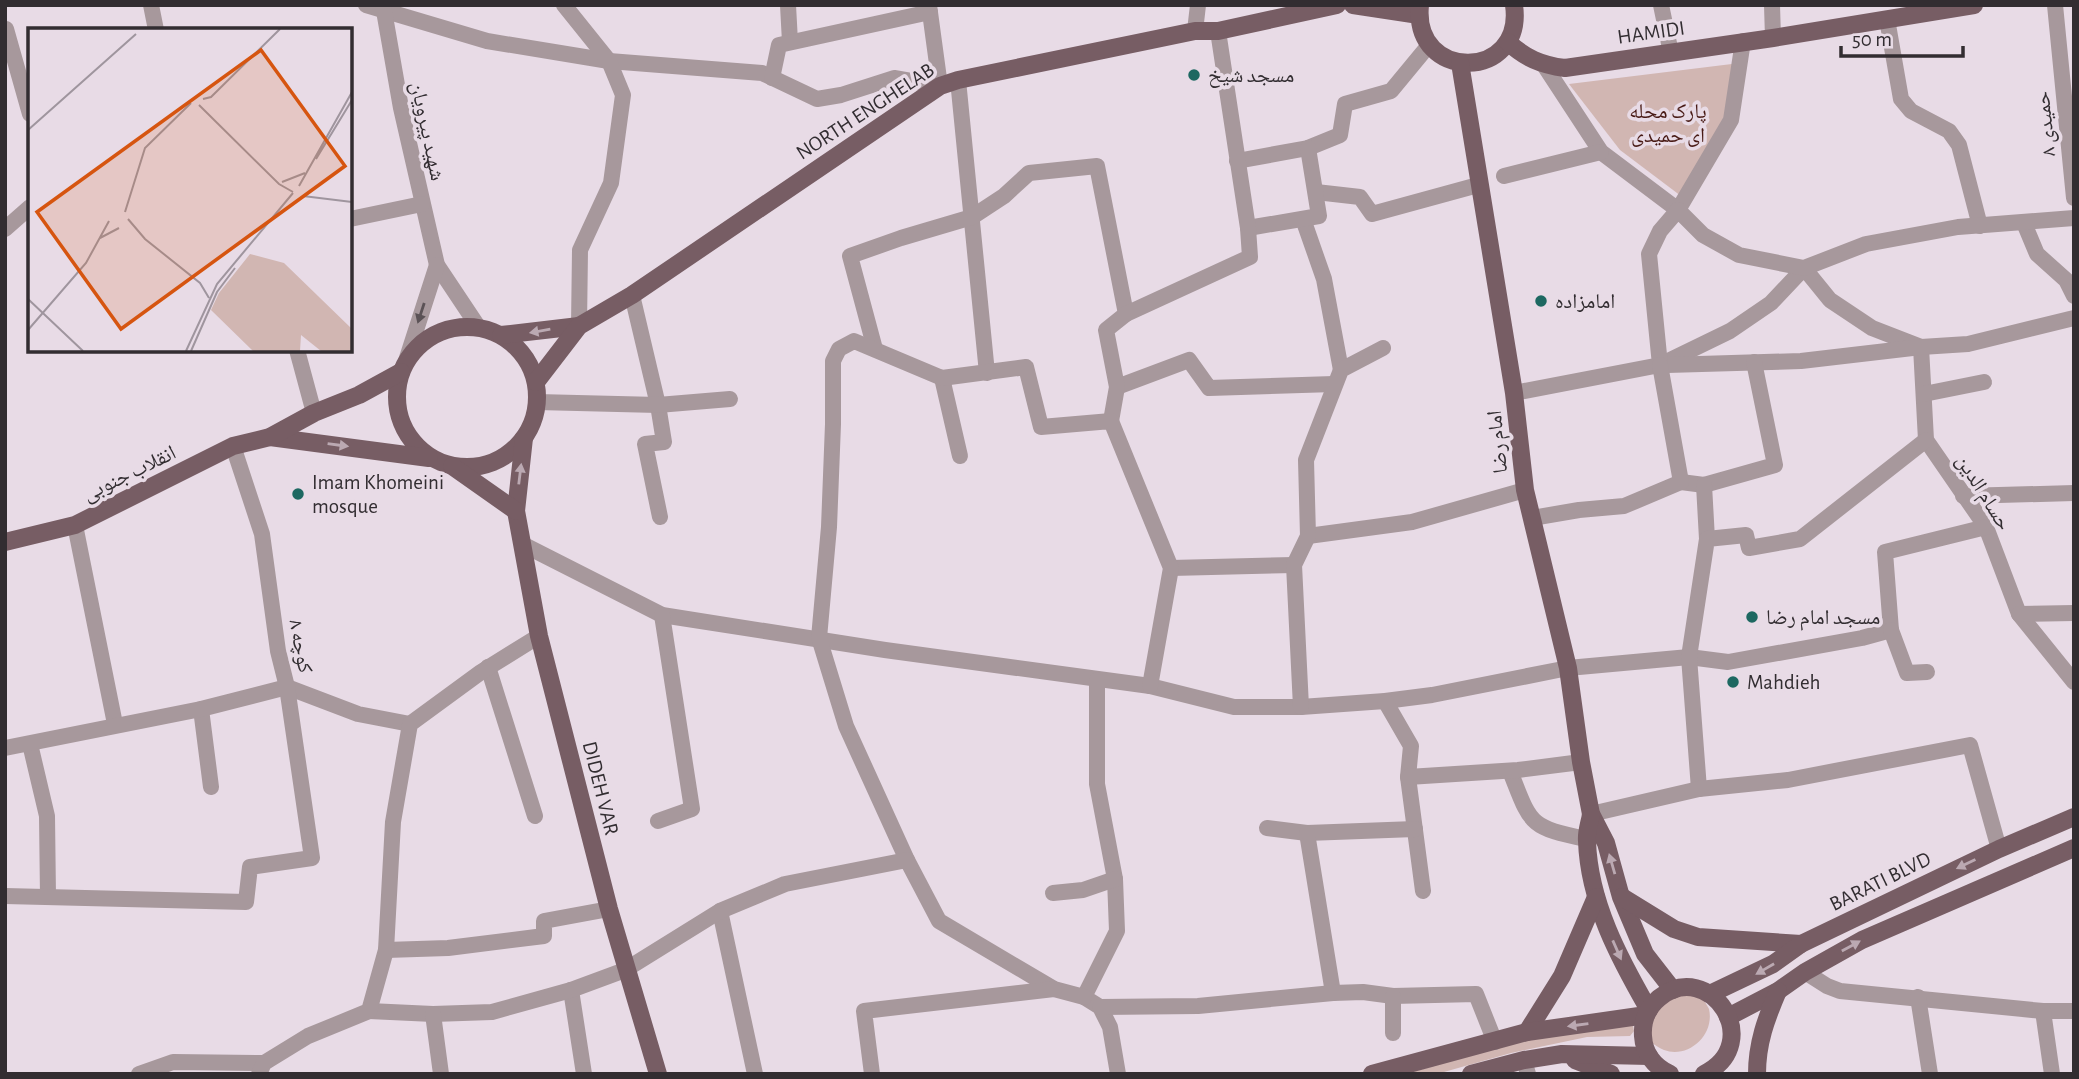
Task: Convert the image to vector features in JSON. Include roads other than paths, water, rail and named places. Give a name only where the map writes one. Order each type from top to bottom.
[{"type":"main road","name":"NORTH ENGHELAB","points":[[579,326],[632,295],[940,86],[1195,31],[1218,32],[1337,5]]},
{"type":"main road","points":[[1353,5],[1420,10],[1420,27],[1429,45],[1446,58],[1460,63],[1485,60],[1501,50],[1513,32],[1514,5]]},
{"type":"main road","name":"HAMIDI","points":[[1508,42],[1521,54],[1544,65],[1565,68],[1974,5]]},
{"type":"main road","name":"امام رضا","points":[[1460,63],[1514,393],[1525,490],[1568,668],[1591,814],[1606,843],[1621,897],[1645,954],[1673,990]]},
{"type":"main road","points":[[501,335],[579,326]]},
{"type":"main road","points":[[536,382],[579,326]]},
{"type":"main road","points":[[452,466],[472,467],[492,463],[510,453],[524,438],[533,421],[537,402],[536,382],[529,364],[517,348],[501,335],[479,328],[457,327],[437,333],[420,344],[403,367],[396,392],[398,412],[405,430],[416,446],[433,458],[452,466],[516,511]]},
{"type":"main road","points":[[270,438],[313,413],[359,395],[403,367]]},
{"type":"main road","points":[[270,438],[433,458]]},
{"type":"main road","name":"انقلاب جنوبی","points":[[5,542],[75,525],[233,446],[270,438]]},
{"type":"main road","name":"DIDEH VAR","points":[[524,438],[516,511],[539,636],[625,970],[658,1074]]},
{"type":"main road","name":"امام رضا","points":[[1591,814],[1586,839],[1596,897],[1619,958],[1647,1012]]},
{"type":"main road","name":"BARATI BLVD","points":[[1710,994],[1773,964],[1801,944],[1999,849],[2074,817]]},
{"type":"main road","points":[[1728,1017],[1778,991],[1805,972],[1862,940],[2074,848]]},
{"type":"main road","points":[[1527,1032],[1562,976],[1596,897]]},
{"type":"main road","points":[[1621,897],[1674,929],[1698,937],[1801,944]]},
{"type":"main road","points":[[1670,1074],[1654,1063],[1643,1040],[1647,1012],[1662,996],[1673,990],[1686,988],[1710,994],[1720,1002],[1728,1017],[1732,1038],[1725,1067],[1704,1074]]},
{"type":"main road","points":[[1757,1074],[1757,1052],[1765,1021],[1778,991]]},
{"type":"main road","points":[[1373,1074],[1527,1032],[1647,1012]]},
{"type":"main road","points":[[1471,1074],[1526,1067],[1562,1054],[1649,1056]]},
{"type":"main road","points":[[1562,1054],[1611,1074]]},
{"type":"street","points":[[151,5],[156,28]]},
{"type":"street","points":[[366,5],[486,41],[609,61],[762,73],[772,78],[817,99],[841,95],[894,78],[940,86],[929,8],[779,45],[772,78]]},
{"type":"street","points":[[564,5],[609,61],[623,94],[611,183],[580,250],[579,326]]},
{"type":"street","points":[[788,5],[790,42]]},
{"type":"street","points":[[1195,31],[1198,5]]},
{"type":"street","points":[[1661,5],[1671,53]]},
{"type":"street","points":[[1772,5],[1773,38]]},
{"type":"street","name":"حمیدی ۸","points":[[2055,5],[2074,198]]},
{"type":"street","name":"شهید پیرویان","points":[[383,8],[401,108],[437,265]]},
{"type":"street","points":[[1887,19],[1900,99],[1911,111],[1949,131],[1959,145],[1980,226]]},
{"type":"street","points":[[6,29],[11,70],[28,109]]},
{"type":"street","points":[[1150,686],[1171,568],[1111,421],[1117,387],[1106,330],[1126,314],[1250,257],[1248,228],[1218,32]]},
{"type":"street","points":[[1681,482],[1660,365],[1649,254],[1660,230],[1678,210],[1731,120],[1743,41]]},
{"type":"street","points":[[1237,160],[1308,148],[1340,135],[1345,104],[1391,91],[1429,45]]},
{"type":"street","points":[[1544,65],[1601,152],[1678,210],[1703,235],[1739,255],[1804,268],[1830,300],[1872,328],[1921,346]]},
{"type":"street","points":[[958,80],[987,373]]},
{"type":"street","points":[[1248,228],[1319,216],[1308,148]]},
{"type":"street","points":[[1504,176],[1601,152]]},
{"type":"street","points":[[875,349],[850,256],[972,217],[1004,196],[1029,173],[1097,166],[1126,314]]},
{"type":"street","points":[[1316,192],[1360,197],[1372,214],[1478,186]]},
{"type":"street","points":[[352,219],[422,204]]},
{"type":"street","points":[[5,229],[28,208]]},
{"type":"street","points":[[1660,365],[1730,331],[1771,303],[1804,268],[1866,244],[1958,227],[2074,218]]},
{"type":"street","points":[[1301,708],[1294,565],[1308,536],[1306,460],[1337,377],[1324,279],[1303,219]]},
{"type":"street","points":[[2024,223],[2037,254],[2066,280],[2074,296]]},
{"type":"street","points":[[437,265],[479,328]]},
{"type":"street","points":[[403,367],[437,265]]},
{"type":"street","points":[[632,295],[664,442],[645,444],[660,517]]},
{"type":"street","points":[[1514,393],[1660,365],[1801,361],[1921,346],[1968,344],[2074,318]]},
{"type":"street","points":[[1111,421],[1041,427],[1026,367],[942,378],[854,341],[839,349],[832,361],[833,424],[829,527],[819,638],[846,726],[907,860],[939,921],[1054,989],[1084,997],[1100,1007],[1110,1027],[1118,1074]]},
{"type":"street","points":[[1707,539],[1746,535],[1748,548],[1800,539],[1926,440],[1921,346]]},
{"type":"street","points":[[1117,387],[1189,360],[1209,388],[1337,377],[1383,348]]},
{"type":"street","points":[[298,352],[313,413]]},
{"type":"street","points":[[1532,517],[1623,506],[1681,482],[1704,485],[1774,465],[1754,362]]},
{"type":"street","points":[[942,378],[960,456]]},
{"type":"street","points":[[1924,394],[1984,382]]},
{"type":"street","points":[[537,402],[658,405],[730,399]]},
{"type":"street","name":"حسام الدین","points":[[1926,440],[1986,527],[2019,614],[2074,682]]},
{"type":"street","name":"کوچه ۸","points":[[48,897],[246,902],[250,867],[312,858],[262,534],[233,446]]},
{"type":"street","points":[[1699,789],[1689,657],[1707,539],[1704,485]]},
{"type":"street","points":[[1308,536],[1412,522],[1525,490]]},
{"type":"street","points":[[1963,496],[2074,493]]},
{"type":"street","points":[[75,525],[115,724]]},
{"type":"street","points":[[1927,673],[1907,673],[1891,630],[1885,552],[1986,527]]},
{"type":"street","points":[[522,544],[662,615],[1150,686],[1234,707],[1301,708],[1385,702],[1568,668],[1689,657],[1728,662],[1862,638],[1891,630]]},
{"type":"street","points":[[1171,568],[1294,565]]},
{"type":"street","points":[[2019,614],[2074,613]]},
{"type":"street","points":[[658,821],[692,808],[662,615]]},
{"type":"street","points":[[369,1011],[386,950],[393,822],[410,724],[488,667],[539,636]]},
{"type":"street","points":[[488,667],[535,816]]},
{"type":"street","points":[[1084,997],[1117,931],[1115,879],[1097,784],[1097,680]]},
{"type":"street","points":[[5,748],[201,709],[287,687],[358,714],[410,724]]},
{"type":"street","points":[[1385,702],[1411,746],[1408,777],[1423,891]]},
{"type":"street","points":[[201,709],[211,787]]},
{"type":"street","points":[[5,896],[48,897],[47,816],[30,744]]},
{"type":"street","points":[[1591,814],[1699,789],[1788,780],[1970,745],[1999,849]]},
{"type":"street","points":[[1408,777],[1510,771],[1581,762]]},
{"type":"street","points":[[1510,771],[1531,820],[1550,832],[1586,839]]},
{"type":"street","points":[[1267,828],[1307,833],[1415,829]]},
{"type":"street","points":[[1307,833],[1333,993]]},
{"type":"street","points":[[139,1074],[173,1062],[261,1069],[308,1036],[369,1011],[433,1014],[492,1012],[571,990],[625,970],[720,911],[785,884],[907,860]]},
{"type":"street","points":[[1053,893],[1083,890],[1115,879]]},
{"type":"street","points":[[386,950],[448,948],[544,936],[544,921],[609,909]]},
{"type":"street","points":[[720,911],[755,1074]]},
{"type":"street","points":[[1805,972],[1840,991],[2043,1011],[2074,1011]]},
{"type":"street","points":[[872,1074],[864,1011],[1054,989]]},
{"type":"street","points":[[571,990],[583,1074]]},
{"type":"street","points":[[1100,1007],[1198,1006],[1333,993],[1363,992],[1393,996],[1476,994],[1495,1042]]},
{"type":"street","points":[[1392,1033],[1393,996]]},
{"type":"street","points":[[1918,997],[1930,1074]]},
{"type":"street","points":[[2043,1011],[2052,1074]]},
{"type":"street","points":[[433,1014],[441,1074]]},
{"type":"place","name":"مسجد شیخ","points":[[1194,75]]},
{"type":"place","name":"امامزاده","points":[[1541,301]]},
{"type":"place","name":"Imam Khomeini mosque","points":[[298,494]]},
{"type":"place","name":"مسجد امام رضا","points":[[1752,617]]},
{"type":"place","name":"Mahdieh","points":[[1733,682]]},
{"type":"park label","name":"پارک محله ای حمیدی","points":[[1668,123]]}]
